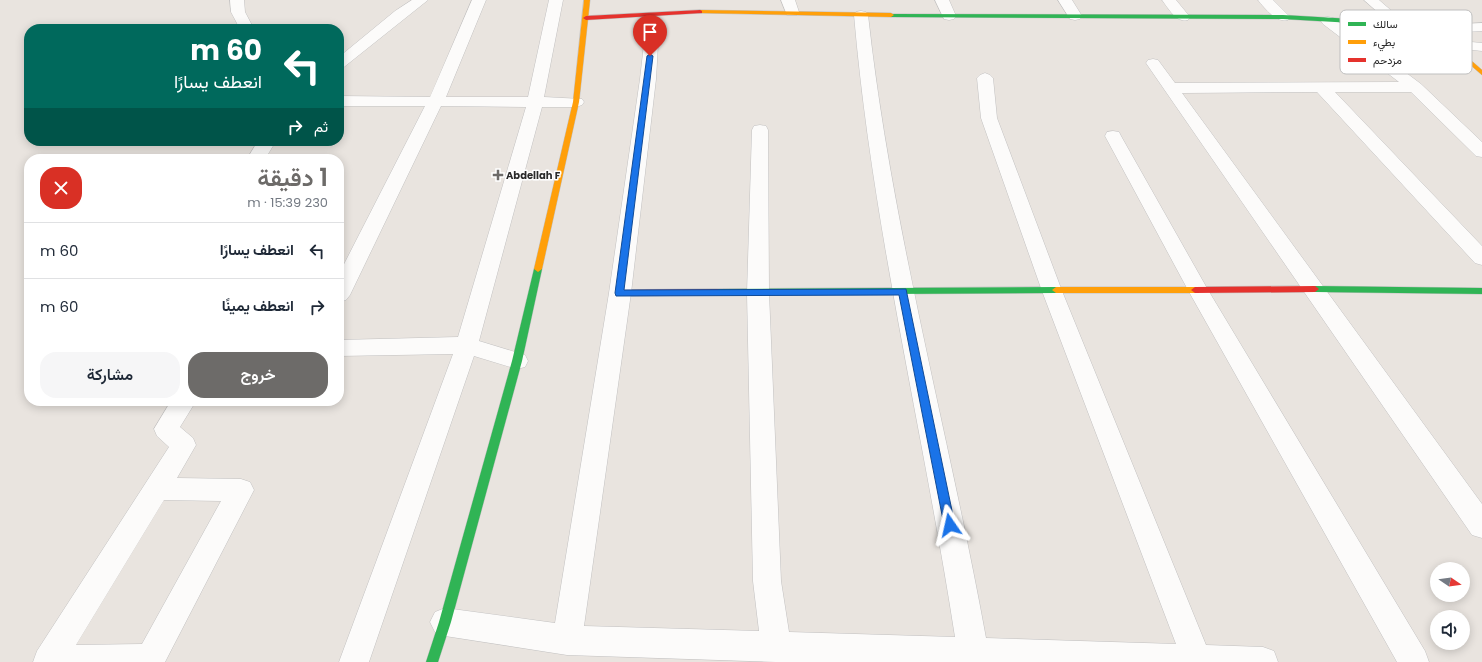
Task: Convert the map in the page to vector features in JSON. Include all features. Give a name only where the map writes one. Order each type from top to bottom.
[{"type":"street","points":[[237,0],[238,12],[244,24]]},
{"type":"street","points":[[344,60],[400,14],[421,0]]},
{"type":"street","points":[[344,285],[436,101],[479,0]]},
{"type":"street","points":[[354,662],[467,345],[535,102],[556,0]]},
{"type":"street","points":[[432,662],[445,622],[517,361],[576,102],[587,0]]},
{"type":"street","points":[[942,0],[949,16]]},
{"type":"street","points":[[1065,0],[1075,16]]},
{"type":"street","points":[[1169,0],[1183,17]]},
{"type":"street","points":[[1265,0],[1283,17]]},
{"type":"street","points":[[1371,0],[1383,10]]},
{"type":"street","points":[[586,18],[790,6],[862,15],[1283,17],[1340,22]]},
{"type":"street","points":[[862,15],[867,77],[903,292],[962,587],[973,653]]},
{"type":"street","points":[[1328,21],[1340,30]]},
{"type":"street","points":[[1472,28],[1482,27]]},
{"type":"street","points":[[567,640],[620,293],[648,79],[651,44]]},
{"type":"street","points":[[1472,46],[1482,47]]},
{"type":"street","points":[[1153,63],[1482,526]]},
{"type":"street","points":[[1472,64],[1482,73]]},
{"type":"street","points":[[1397,74],[1414,87],[1482,152]]},
{"type":"street","points":[[985,78],[989,118],[1052,290],[1197,660]]},
{"type":"street","points":[[1171,88],[1414,87]]},
{"type":"street","points":[[1322,88],[1482,258]]},
{"type":"street","points":[[344,102],[576,102]]},
{"type":"street","points":[[760,130],[758,293],[767,581],[776,647]]},
{"type":"street","points":[[1113,136],[1198,290],[1414,662]]},
{"type":"street","points":[[620,293],[1314,289],[1482,291]]},
{"type":"street","points":[[344,348],[467,345],[517,361]]},
{"type":"street","points":[[48,662],[184,446],[166,429],[181,406]]},
{"type":"street","points":[[48,662],[150,659],[241,490],[156,489]]},
{"type":"street","points":[[445,622],[567,640],[1263,662]]},
{"type":"traffic: fast","points":[[891,15],[1283,17],[1340,20]]},
{"type":"traffic: fast","points":[[432,662],[445,622],[517,361],[538,269]]},
{"type":"traffic: fast","points":[[1315,289],[1482,291]]},
{"type":"traffic: fast","points":[[718,292],[1056,290]]},
{"type":"traffic: slow","points":[[538,269],[576,102],[587,0]]},
{"type":"traffic: slow","points":[[700,12],[891,15]]},
{"type":"traffic: slow","points":[[1472,64],[1482,73]]},
{"type":"traffic: slow","points":[[1056,290],[1195,290]]},
{"type":"traffic: jam","points":[[586,18],[700,12]]},
{"type":"traffic: jam","points":[[1195,290],[1315,289]]},
{"type":"traffic: jam","points":[[620,293],[718,292]]},
{"type":"place","name":"Abdellah F","points":[[498,175]]},
{"type":"route","points":[[650,56],[620,293],[903,292],[950,525]]}]
